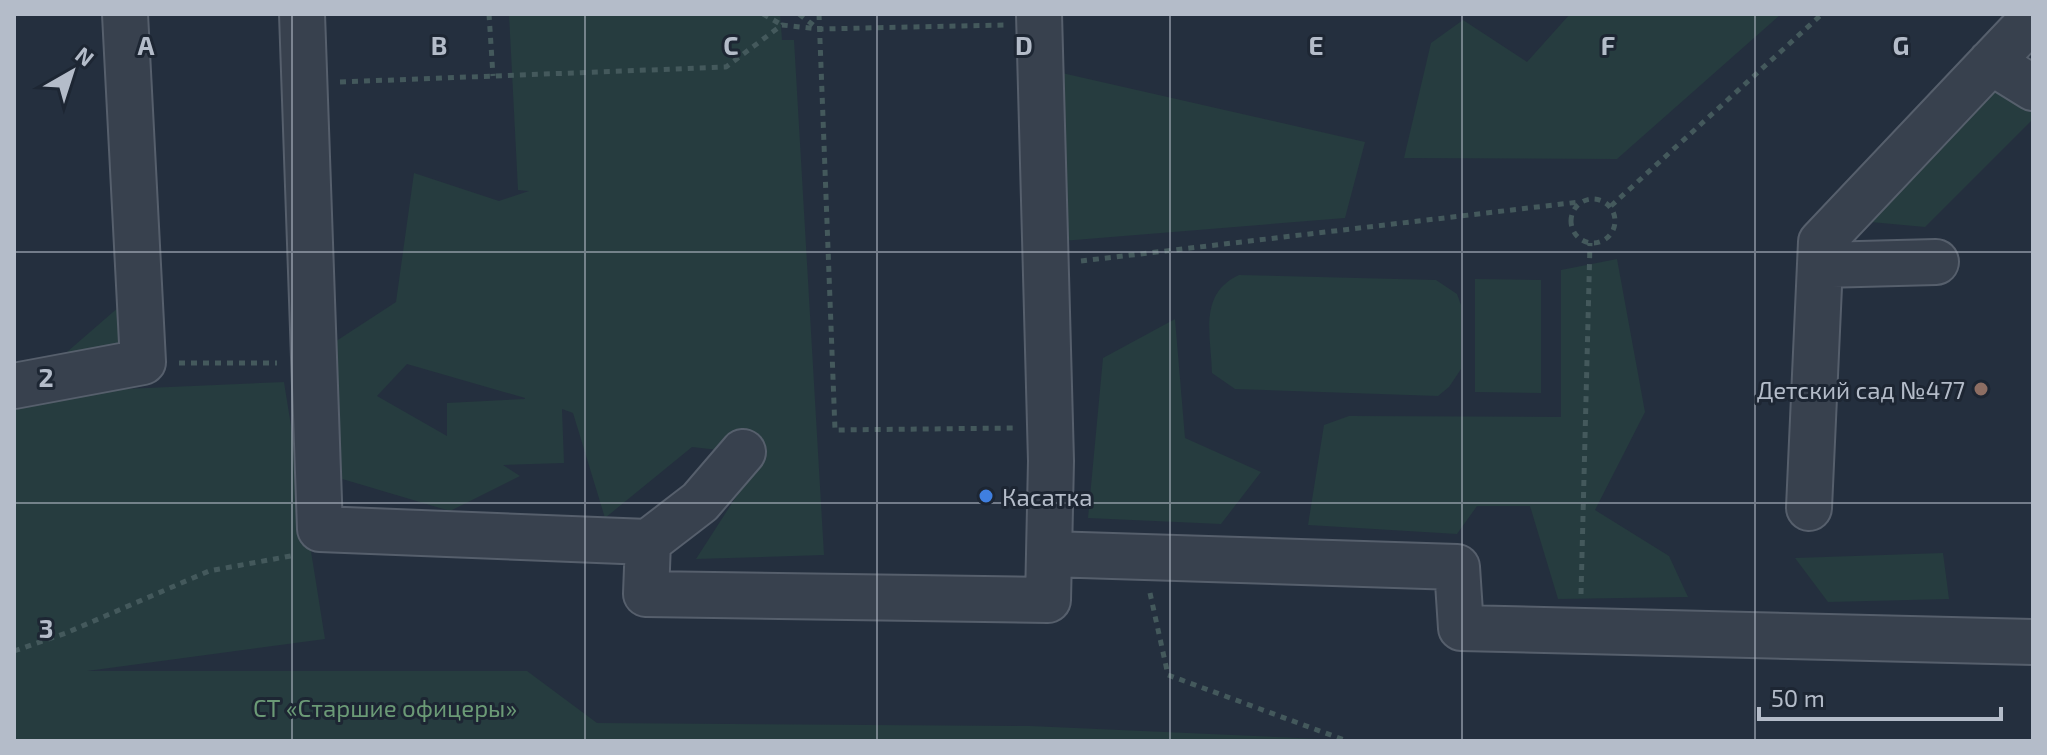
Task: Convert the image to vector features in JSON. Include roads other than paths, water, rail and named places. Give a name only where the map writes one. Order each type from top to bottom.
[{"type":"lane","points":[[14,386],[143,362],[125,14]]},
{"type":"lane","points":[[302,14],[303,83],[326,267],[314,363],[320,529],[648,542],[700,502],[743,452]]},
{"type":"lane","points":[[1809,508],[1821,242],[2033,18]]},
{"type":"lane","points":[[648,542],[646,594],[1048,600],[1050,428],[1039,19]]},
{"type":"lane","points":[[1991,62],[2033,88]]},
{"type":"lane","points":[[1822,265],[1936,262]]},
{"type":"lane","points":[[1049,554],[1457,567],[1461,628],[2033,642]]},
{"type":"place","name":"Детский сад №477","points":[[1981,389]]},
{"type":"place","name":"Касатка","points":[[986,496]]},
{"type":"park label","name":"СТ «Старшие офицеры»","points":[[385,707]]}]
